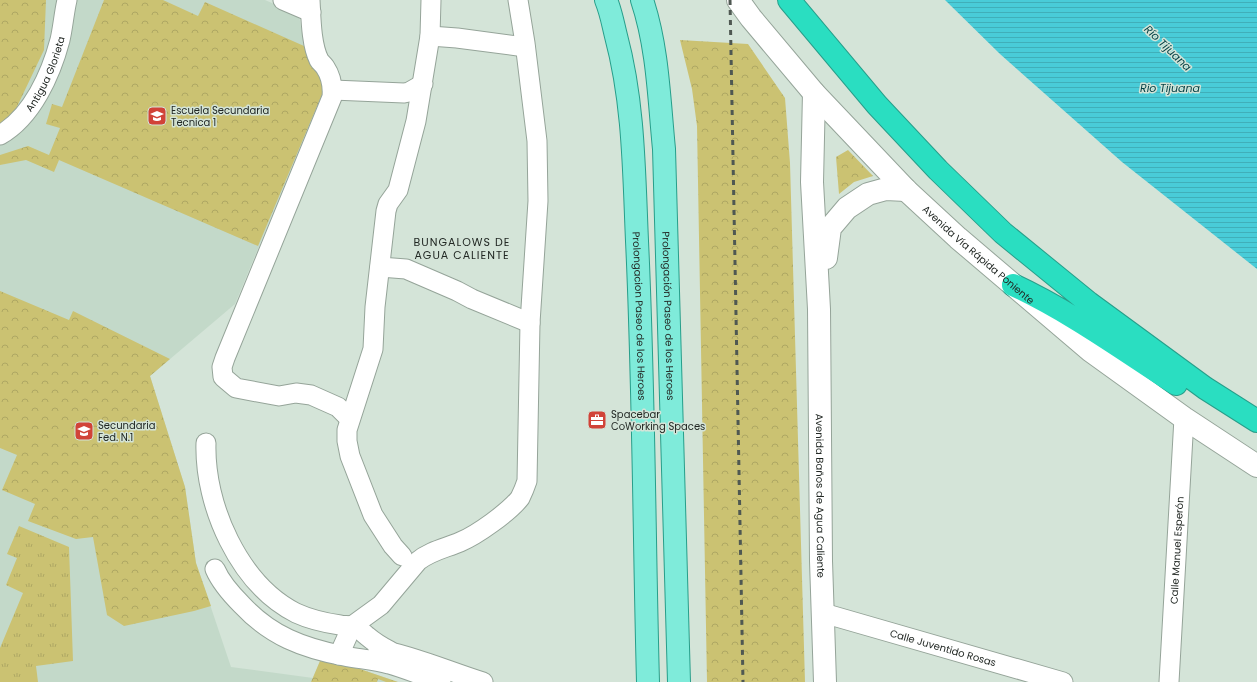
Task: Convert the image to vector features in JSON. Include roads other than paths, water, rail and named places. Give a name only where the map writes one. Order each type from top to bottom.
[{"type":"highway","points":[[790,0],[877,105],[938,170],[1003,233],[1089,303],[1205,388],[1257,420]]},
{"type":"highway","points":[[1013,285],[1064,311],[1257,436]]},
{"type":"main road","name":"Prolongacion Paseo de los Heroes","points":[[606,0],[620,49],[627,85],[633,147],[641,363],[648,682]]},
{"type":"main road","name":"Prolongación Paseo de los Heroes","points":[[642,0],[648,19],[656,63],[664,149],[679,682]]},
{"type":"street","name":"Antigua Glorieta","points":[[0,135],[8,130],[29,109],[48,75],[60,40],[67,0]]},
{"type":"street","points":[[283,0],[310,6],[313,38],[319,60],[330,77],[333,90],[330,105],[280,221],[225,358],[222,367],[223,377],[236,388],[279,396],[296,393],[311,395],[338,407],[350,419]]},
{"type":"street","points":[[431,0],[430,36],[418,108],[398,190],[388,204],[375,307],[373,349],[347,430],[347,442],[350,456],[373,515],[393,546],[410,559],[424,557],[462,541],[492,523],[519,498],[525,490],[528,481],[530,323],[538,202],[537,141],[518,0]]},
{"type":"street","name":"Avenida Vía Rápida Poniente","points":[[738,0],[751,18],[814,93],[906,190],[958,238],[1091,351],[1184,418],[1257,466]]},
{"type":"street","points":[[430,36],[525,46]]},
{"type":"street","points":[[333,90],[404,93],[409,92],[423,84]]},
{"type":"street","points":[[404,93],[418,108]]},
{"type":"street","name":"Avenida Baños de Agua Caliente","points":[[814,93],[812,182],[819,309],[821,561],[825,682]]},
{"type":"street","name":"Avenida Baños de Agua Caliente","points":[[819,309],[830,228],[846,208],[868,194],[886,189],[906,190]]},
{"type":"street","points":[[380,267],[406,269],[530,323]]},
{"type":"street","name":"Calle Manuel Esperón","points":[[1169,682],[1184,418]]},
{"type":"street","points":[[206,443],[205,453],[208,479],[218,515],[231,546],[240,562],[248,572],[265,590],[296,613],[324,622],[357,628],[390,651]]},
{"type":"street","points":[[341,651],[352,626],[382,605],[400,582],[410,559]]},
{"type":"street","points":[[215,569],[220,580],[229,591],[256,620],[271,631],[298,644],[341,651],[388,664],[441,682]]},
{"type":"street","name":"Calle Juventido Rosas","points":[[823,613],[1063,682]]},
{"type":"street","points":[[341,651],[377,649],[390,651],[409,656],[483,682]]},
{"type":"water","name":"Rio Tijuana","points":[[945,0],[1257,0],[1257,269],[1122,162],[1000,54]]},
{"type":"railway","points":[[730,0],[743,682]]},
{"type":"place","name":"Escuela Secundaria Tecnica 1","points":[[157,116]]},
{"type":"place","name":"Spacebar CoWorking Spaces","points":[[597,420]]},
{"type":"place","name":"Secundaria Fed. N.1","points":[[84,431]]},
{"type":"district","name":"BUNGALOWS DE AGUA CALIENTE","points":[[462,248]]},
{"type":"water label","name":"Río Tijuana","points":[[1168,48]]}]
